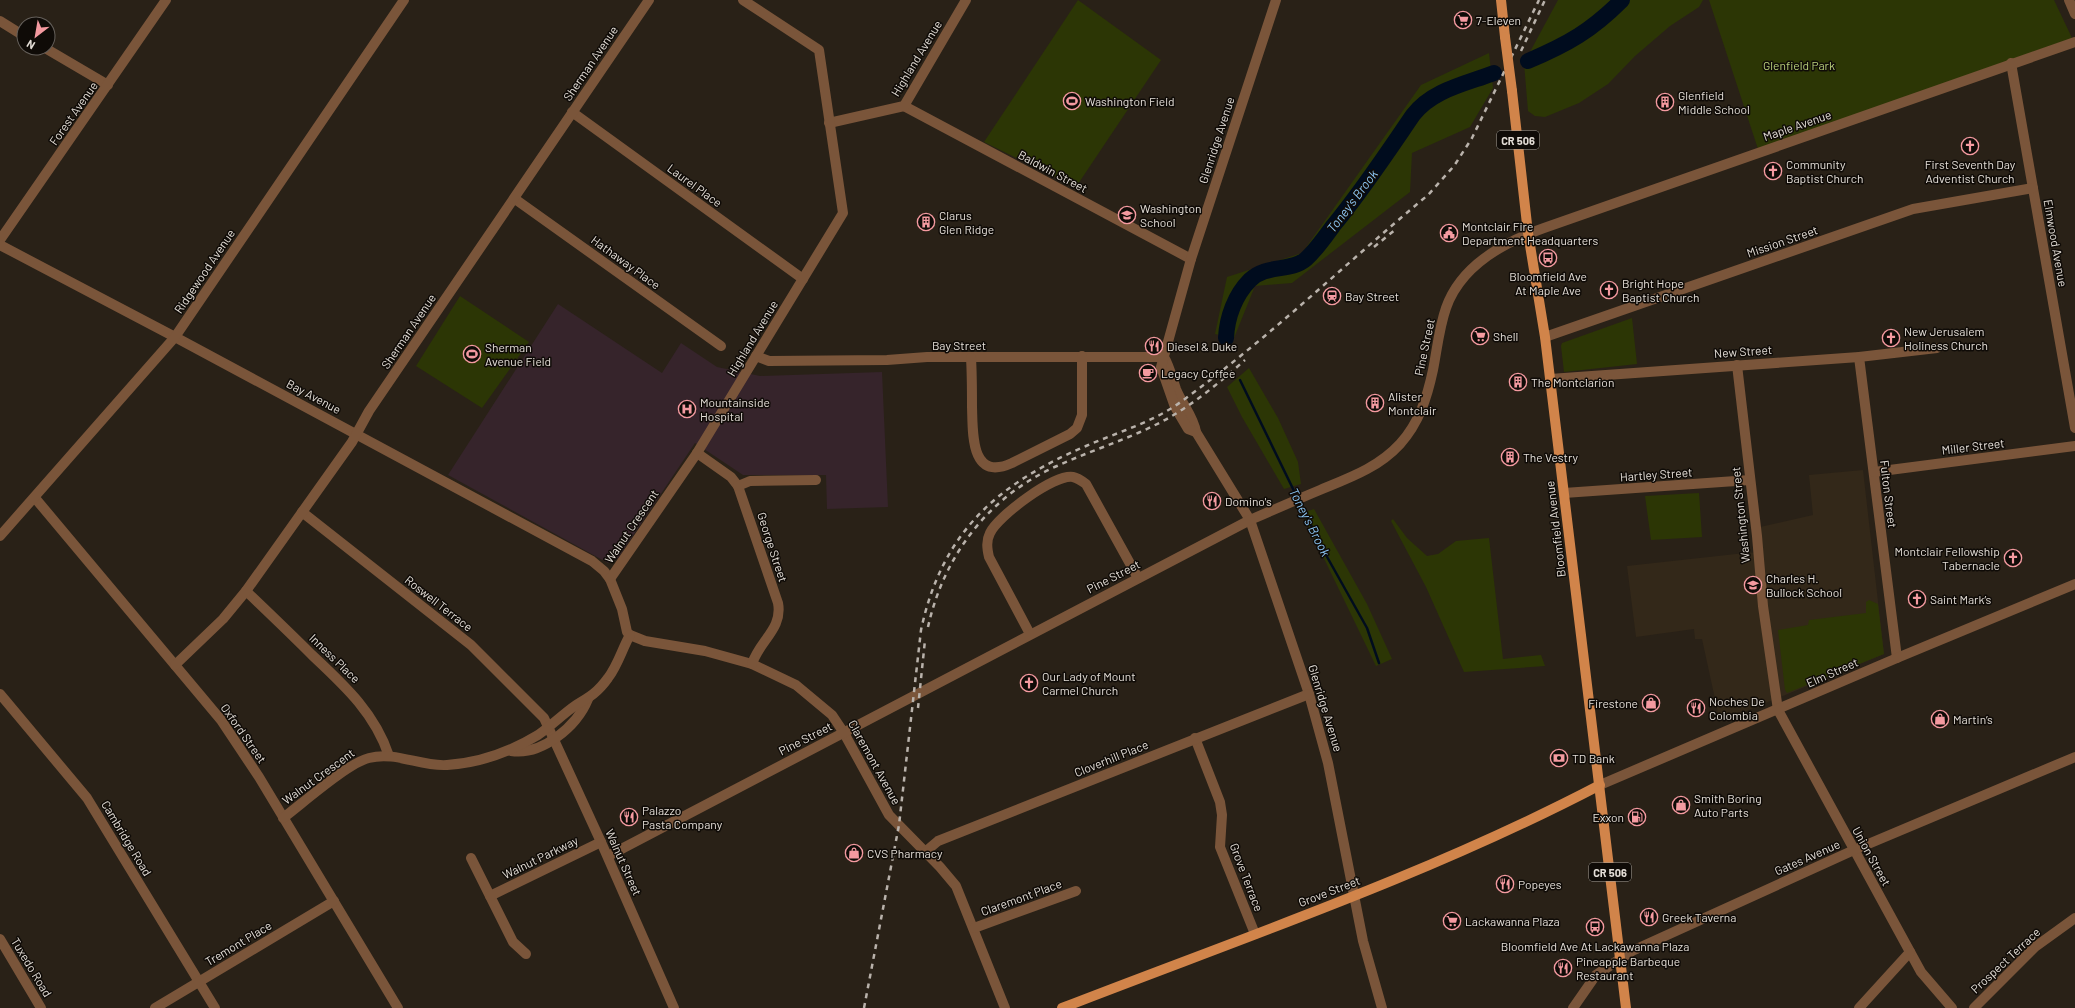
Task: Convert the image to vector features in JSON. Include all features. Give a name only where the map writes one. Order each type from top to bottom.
[{"type":"main road","name":"Bloomfield Avenue","points":[[1501,0],[1528,233],[1545,337],[1626,1008]]},
{"type":"main road","name":"Grove Street","points":[[1062,1008],[1355,896],[1497,835],[1600,785]]},
{"type":"street","name":"Forest Avenue","points":[[0,240],[166,0]]},
{"type":"street","name":"Ridgewood Avenue","points":[[0,536],[175,337],[404,0]]},
{"type":"street","name":"Sherman Avenue","points":[[175,665],[223,619],[246,591],[356,434],[369,411],[649,0]]},
{"type":"street","points":[[743,0],[819,50],[829,123]]},
{"type":"street","name":"Highland Avenue","points":[[697,453],[842,213],[829,123],[904,106],[966,0]]},
{"type":"street","name":"Glenridge Avenue","points":[[1276,0],[1191,259],[1164,357],[1169,366],[1182,402],[1195,424],[1196,432],[1250,520],[1309,694],[1328,763],[1363,941],[1382,1008]]},
{"type":"street","points":[[2069,0],[2075,14]]},
{"type":"street","points":[[0,21],[16,31]]},
{"type":"street","name":"Maple Avenue","points":[[1528,233],[2011,63],[2075,42]]},
{"type":"street","points":[[56,54],[108,85]]},
{"type":"street","name":"Elmwood Avenue","points":[[2011,63],[2075,428]]},
{"type":"street","name":"Baldwin Street","points":[[904,106],[1191,259]]},
{"type":"street","name":"Laurel Place","points":[[572,112],[803,279]]},
{"type":"street","name":"Mission Street","points":[[1545,337],[1913,209],[2033,188]]},
{"type":"street","name":"Hathaway Place","points":[[515,198],[722,346]]},
{"type":"street","name":"Pine Street","points":[[608,856],[1250,520],[1376,466],[1400,444],[1413,426],[1426,401],[1444,315],[1454,292],[1467,274],[1485,258],[1510,242],[1528,233]]},
{"type":"street","name":"Bay Avenue","points":[[0,245],[175,337],[592,561],[604,571],[610,579]]},
{"type":"street","name":"New Street","points":[[1550,380],[1859,357],[1937,348]]},
{"type":"street","name":"Bay Street","points":[[756,356],[769,361],[887,360],[927,357],[1164,357]]},
{"type":"street","points":[[971,358],[973,442],[977,455],[982,461],[988,466],[995,468],[1003,467],[1070,434],[1077,428],[1082,415],[1082,356]]},
{"type":"street","name":"Fulton Street","points":[[1859,357],[1897,658]]},
{"type":"street","name":"Washington Street","points":[[1737,365],[1763,606],[1778,710]]},
{"type":"street","name":"Miller Street","points":[[1874,472],[2075,446]]},
{"type":"street","name":"George Street","points":[[697,453],[731,477],[738,486],[779,609],[777,623],[752,664]]},
{"type":"street","name":"Walnut Crescent","points":[[283,818],[360,760],[371,757],[389,756],[446,765],[482,760],[511,751],[550,726],[576,705],[588,699],[604,684],[614,670],[630,635],[627,632],[622,608],[610,579],[697,453]]},
{"type":"street","points":[[1030,634],[988,557],[986,544],[990,532],[1008,513],[1056,480],[1072,477],[1086,484],[1138,578]]},
{"type":"street","points":[[738,486],[750,481],[816,480]]},
{"type":"street","name":"Hartley Street","points":[[1564,493],[1750,480]]},
{"type":"street","name":"Oxford Street","points":[[35,498],[221,720],[283,818],[398,1008]]},
{"type":"street","name":"Roswell Terrace","points":[[302,512],[471,645],[542,715],[550,726]]},
{"type":"street","name":"Elm Street","points":[[1600,785],[1897,658],[2075,584]]},
{"type":"street","name":"Inness Place","points":[[246,591],[355,695],[372,717],[384,740],[389,756]]},
{"type":"street","name":"Claremont Avenue","points":[[630,635],[644,641],[705,651],[752,664],[786,680],[807,694],[832,715],[844,732],[889,815],[952,879],[974,928],[1005,1008]]},
{"type":"street","name":"Cambridge Road","points":[[0,694],[87,798],[215,1008]]},
{"type":"street","name":"Cloverhill Place","points":[[925,852],[938,842],[1195,738],[1309,694]]},
{"type":"street","name":"Walnut Crescent","points":[[511,751],[520,752],[542,745],[555,738],[583,711],[588,699]]},
{"type":"street","name":"Union Street","points":[[1778,710],[1921,972],[1952,1008]]},
{"type":"street","name":"Walnut Street","points":[[550,726],[674,1008]]},
{"type":"street","name":"Grove Terrace","points":[[1195,738],[1220,802],[1222,815],[1220,848],[1255,934]]},
{"type":"street","name":"Gates Avenue","points":[[1620,960],[1632,951],[1854,850],[2075,757]]},
{"type":"street","name":"Walnut Parkway","points":[[490,896],[601,842]]},
{"type":"street","points":[[471,858],[513,942],[526,954]]},
{"type":"street","name":"Claremont Place","points":[[974,928],[1076,891]]},
{"type":"street","name":"Tremont Place","points":[[155,1008],[334,901]]},
{"type":"street","name":"Prospect Terrace","points":[[1974,1008],[2026,955],[2075,918]]},
{"type":"street","name":"Tuxedo Road","points":[[0,938],[41,1008]]},
{"type":"street","points":[[1859,1008],[1910,952]]},
{"type":"street","points":[[1573,1008],[1596,975],[1620,960]]},
{"type":"shaded area","name":"Mountainside Hospital","points":[[558,304],[662,373],[681,343],[717,367],[760,376],[882,372],[888,507],[827,509],[826,475],[743,475],[695,443],[618,558],[608,563],[448,475]]},
{"type":"shaded area","name":"Charles H. Bullock School","points":[[1863,470],[1884,654],[1720,722],[1702,639],[1695,639],[1694,629],[1636,637],[1627,566],[1763,552],[1760,527],[1813,515],[1809,475]]},
{"type":"green space","name":"Washington Field","points":[[1078,0],[1161,60],[1076,187],[984,142]]},
{"type":"green space","points":[[1558,0],[1703,0],[1699,7],[1670,26],[1635,56],[1608,84],[1579,103],[1545,117],[1535,116],[1528,111],[1524,63]]},
{"type":"green space","name":"Glenfield Park","points":[[1709,0],[2054,0],[2072,38],[1758,149]]},
{"type":"green space","points":[[1489,53],[1493,88],[1470,127],[1412,153],[1410,192],[1292,283],[1255,286],[1234,338],[1215,334],[1227,277],[1302,253],[1421,85]]},
{"type":"green space","name":"Sherman Avenue Field","points":[[460,296],[529,342],[482,408],[416,366]]},
{"type":"green space","points":[[1632,318],[1637,364],[1564,372],[1561,346],[1562,343]]},
{"type":"green space","points":[[1249,368],[1278,418],[1298,462],[1301,484],[1284,489],[1242,417],[1227,387]]},
{"type":"green space","points":[[1699,493],[1702,537],[1651,540],[1645,496]]},
{"type":"green space","points":[[1314,509],[1367,604],[1392,659],[1376,666],[1302,513]]},
{"type":"green space","points":[[1393,519],[1407,538],[1427,556],[1438,554],[1456,541],[1489,538],[1503,659],[1541,655],[1545,666],[1464,672],[1426,587],[1391,521]]},
{"type":"green space","points":[[1869,600],[1878,604],[1884,654],[1787,693],[1785,690],[1778,630],[1808,625],[1809,620],[1866,613],[1866,602]]},
{"type":"waterway","name":"Toney's Brook","points":[[1528,61],[1555,49],[1578,36],[1600,20],[1622,0]]},
{"type":"waterway","name":"Toney's Brook","points":[[1226,338],[1230,314],[1236,299],[1250,280],[1263,272],[1293,266],[1300,263],[1310,255],[1354,199],[1413,115],[1421,106],[1430,99],[1450,89],[1494,73]]},
{"type":"waterway","name":"Toney's Brook","points":[[1240,380],[1297,497]]},
{"type":"waterway","name":"Toney's Brook","points":[[1299,501],[1326,555],[1367,628],[1379,663]]},
{"type":"railway","points":[[864,1008],[899,825],[921,630],[930,596],[943,565],[959,539],[978,516],[1000,495],[1026,477],[1054,461],[1086,446],[1148,421],[1182,401],[1246,352],[1428,195],[1454,166],[1472,138],[1539,0]]},
{"type":"railway","points":[[1521,51],[1545,0]]},
{"type":"railway","points":[[1374,247],[1396,229]]},
{"type":"railway","points":[[928,627],[935,601],[945,576],[958,552],[973,531],[991,511],[1010,494],[1057,466],[1137,433],[1174,415],[1206,393],[1245,360]]},
{"type":"railway","points":[[918,708],[925,640]]},
{"type":"place","name":"7-Eleven","points":[[1463,20]]},
{"type":"place","name":"Washington Field","points":[[1072,101]]},
{"type":"place","name":"Glenfield Middle School","points":[[1665,102]]},
{"type":"place","name":"First Seventh Day Adventist Church","points":[[1970,146]]},
{"type":"place","name":"Community Baptist Church","points":[[1773,171]]},
{"type":"place","name":"Washington School","points":[[1127,215]]},
{"type":"place","name":"Clarus Glen Ridge","points":[[926,222]]},
{"type":"place","name":"Montclair Fire Department Headquarters","points":[[1449,233]]},
{"type":"place","name":"Bloomfield Ave At Maple Ave","points":[[1548,258]]},
{"type":"place","name":"Bright Hope Baptist Church","points":[[1609,290]]},
{"type":"place","name":"Bay Street","points":[[1332,296]]},
{"type":"place","name":"Shell","points":[[1480,336]]},
{"type":"place","name":"New Jerusalem Holiness Church","points":[[1891,338]]},
{"type":"place","name":"Diesel & Duke","points":[[1154,346]]},
{"type":"place","name":"Sherman Avenue Field","points":[[472,354]]},
{"type":"place","name":"Legacy Coffee","points":[[1148,373]]},
{"type":"place","name":"The Montclarion","points":[[1518,382]]},
{"type":"place","name":"Alister Montclair","points":[[1375,403]]},
{"type":"place","name":"Mountainside Hospital","points":[[687,409]]},
{"type":"place","name":"The Vestry","points":[[1510,457]]},
{"type":"place","name":"Domino's","points":[[1212,501]]},
{"type":"place","name":"Montclair Fellowship Tabernacle","points":[[2013,558]]},
{"type":"place","name":"Charles H. Bullock School","points":[[1753,585]]},
{"type":"place","name":"Saint Mark’s","points":[[1917,599]]},
{"type":"place","name":"Our Lady of Mount Carmel Church","points":[[1029,683]]},
{"type":"place","name":"Firestone","points":[[1651,703]]},
{"type":"place","name":"Noches De Colombia","points":[[1696,708]]},
{"type":"place","name":"Martin’s","points":[[1940,719]]},
{"type":"place","name":"TD Bank","points":[[1559,758]]},
{"type":"place","name":"Smith Boring Auto Parts","points":[[1681,805]]},
{"type":"place","name":"Palazzo Pasta Company","points":[[629,817]]},
{"type":"place","name":"Exxon","points":[[1637,817]]},
{"type":"place","name":"CVS Pharmacy","points":[[854,853]]},
{"type":"place","name":"Popeyes","points":[[1505,884]]},
{"type":"place","name":"Greek Taverna","points":[[1649,917]]},
{"type":"place","name":"Lackawanna Plaza","points":[[1452,921]]},
{"type":"place","name":"Bloomfield Ave At Lackawanna Plaza","points":[[1595,927]]},
{"type":"place","name":"Pineapple Barbeque Restaurant","points":[[1563,968]]}]
